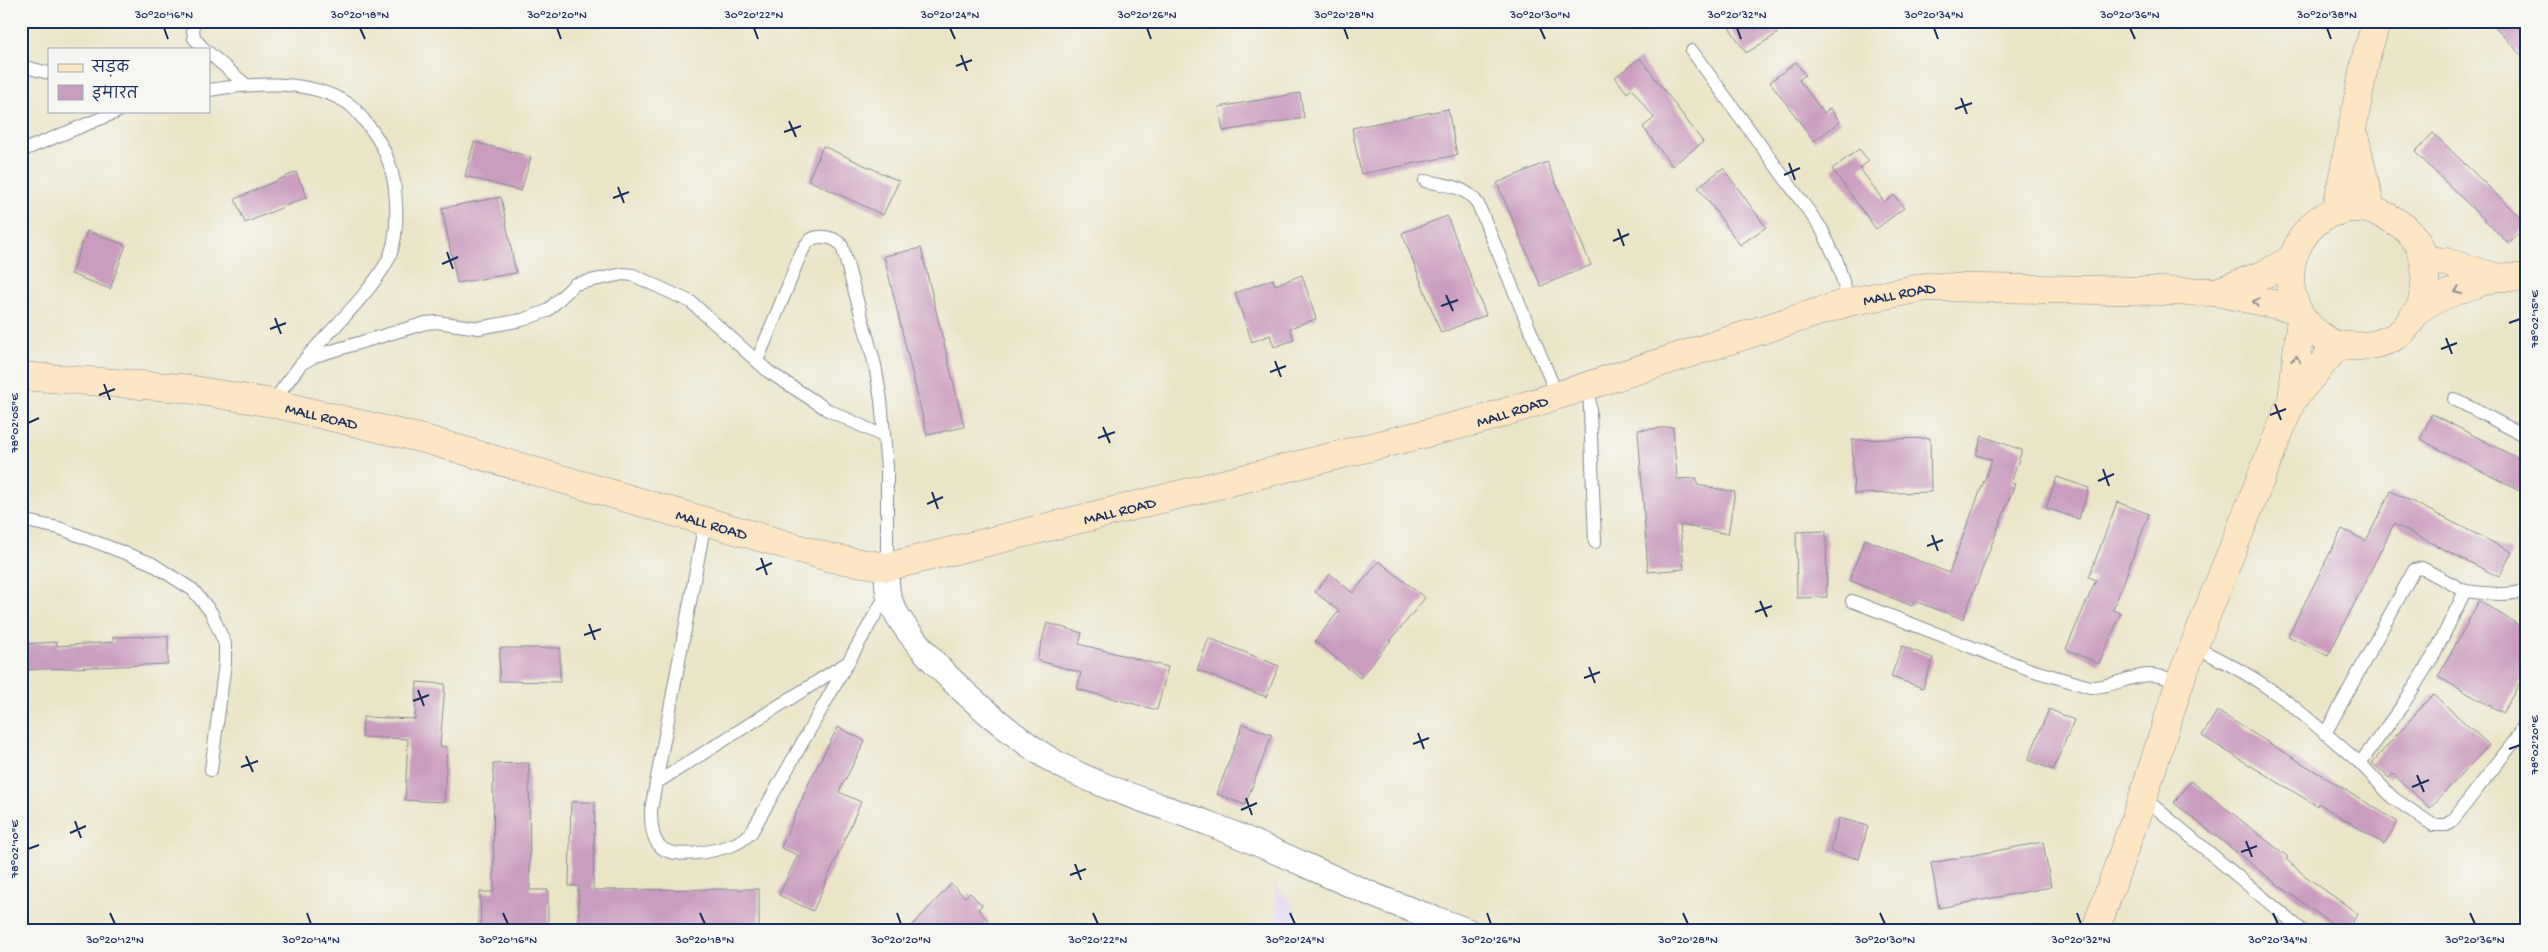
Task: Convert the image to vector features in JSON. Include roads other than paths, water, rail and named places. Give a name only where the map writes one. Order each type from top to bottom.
[{"type":"street","points":[[2336,212],[2376,21]]},
{"type":"street","points":[[2353,130],[2371,210]]},
{"type":"street","points":[[2095,931],[2143,797],[2180,681],[2292,400],[2298,313],[2289,285],[2290,260],[2300,239],[2316,222],[2336,212],[2354,208],[2371,210],[2395,219],[2414,237],[2425,260],[2427,284],[2421,307],[2400,333],[2370,346],[2338,345],[2317,334],[2298,313],[2216,292]]},
{"type":"street","points":[[2216,292],[2267,273],[2290,260]]},
{"type":"street","points":[[2425,260],[2446,262],[2496,276],[2527,278]]},
{"type":"street","points":[[2421,307],[2496,276]]},
{"type":"street","name":"MALL ROAD","points":[[21,376],[182,388],[272,403],[428,440],[831,558],[888,579],[1474,421],[1849,302],[1926,287],[2216,292]]},
{"type":"street","points":[[2292,400],[2338,345]]},
{"type":"street","points":[[888,579],[899,615],[930,658],[949,678],[1031,746],[1061,766],[1106,787],[1211,825],[1377,897],[1468,931]]},
{"type":"lane","points":[[192,21],[194,38],[203,48]]},
{"type":"lane","points":[[1692,51],[1821,228],[1837,261],[1849,302]]},
{"type":"lane","points":[[210,54],[246,84]]},
{"type":"lane","points":[[21,66],[48,73]]},
{"type":"lane","points":[[210,90],[246,84],[275,84],[318,91],[350,105],[379,138],[393,172],[397,212],[393,242],[388,260],[374,281],[301,364],[272,403]]},
{"type":"lane","points":[[21,151],[117,112]]},
{"type":"lane","points":[[1425,181],[1453,186],[1470,193],[1478,204],[1557,395]]},
{"type":"lane","points":[[705,522],[651,810],[652,830],[658,844],[673,854],[698,853],[736,844],[750,833],[848,663],[888,579],[887,468],[883,436],[882,400],[875,365],[839,241],[818,237],[808,242],[799,259],[757,360]]},
{"type":"lane","points":[[301,364],[315,356],[426,323],[437,322],[479,328],[522,320],[547,311],[575,284],[623,274],[633,275],[691,302],[769,372],[828,410],[883,436]]},
{"type":"lane","points":[[1589,385],[1595,542]]},
{"type":"lane","points":[[2454,399],[2527,437]]},
{"type":"lane","points":[[21,520],[59,528],[151,563],[193,590],[211,612],[225,644],[225,663],[211,770]]},
{"type":"lane","points":[[2325,734],[2414,570],[2422,568],[2465,591],[2505,593],[2527,590]]},
{"type":"lane","points":[[2360,763],[2402,706],[2435,653],[2465,591]]},
{"type":"lane","points":[[1852,601],[2031,670],[2090,687],[2099,687],[2151,675],[2180,681]]},
{"type":"lane","points":[[2195,647],[2234,666],[2272,691],[2360,763],[2393,798],[2433,825],[2447,825],[2453,820],[2517,738],[2527,719]]},
{"type":"lane","points":[[656,783],[848,663]]},
{"type":"lane","points":[[2143,797],[2304,931]]}]
